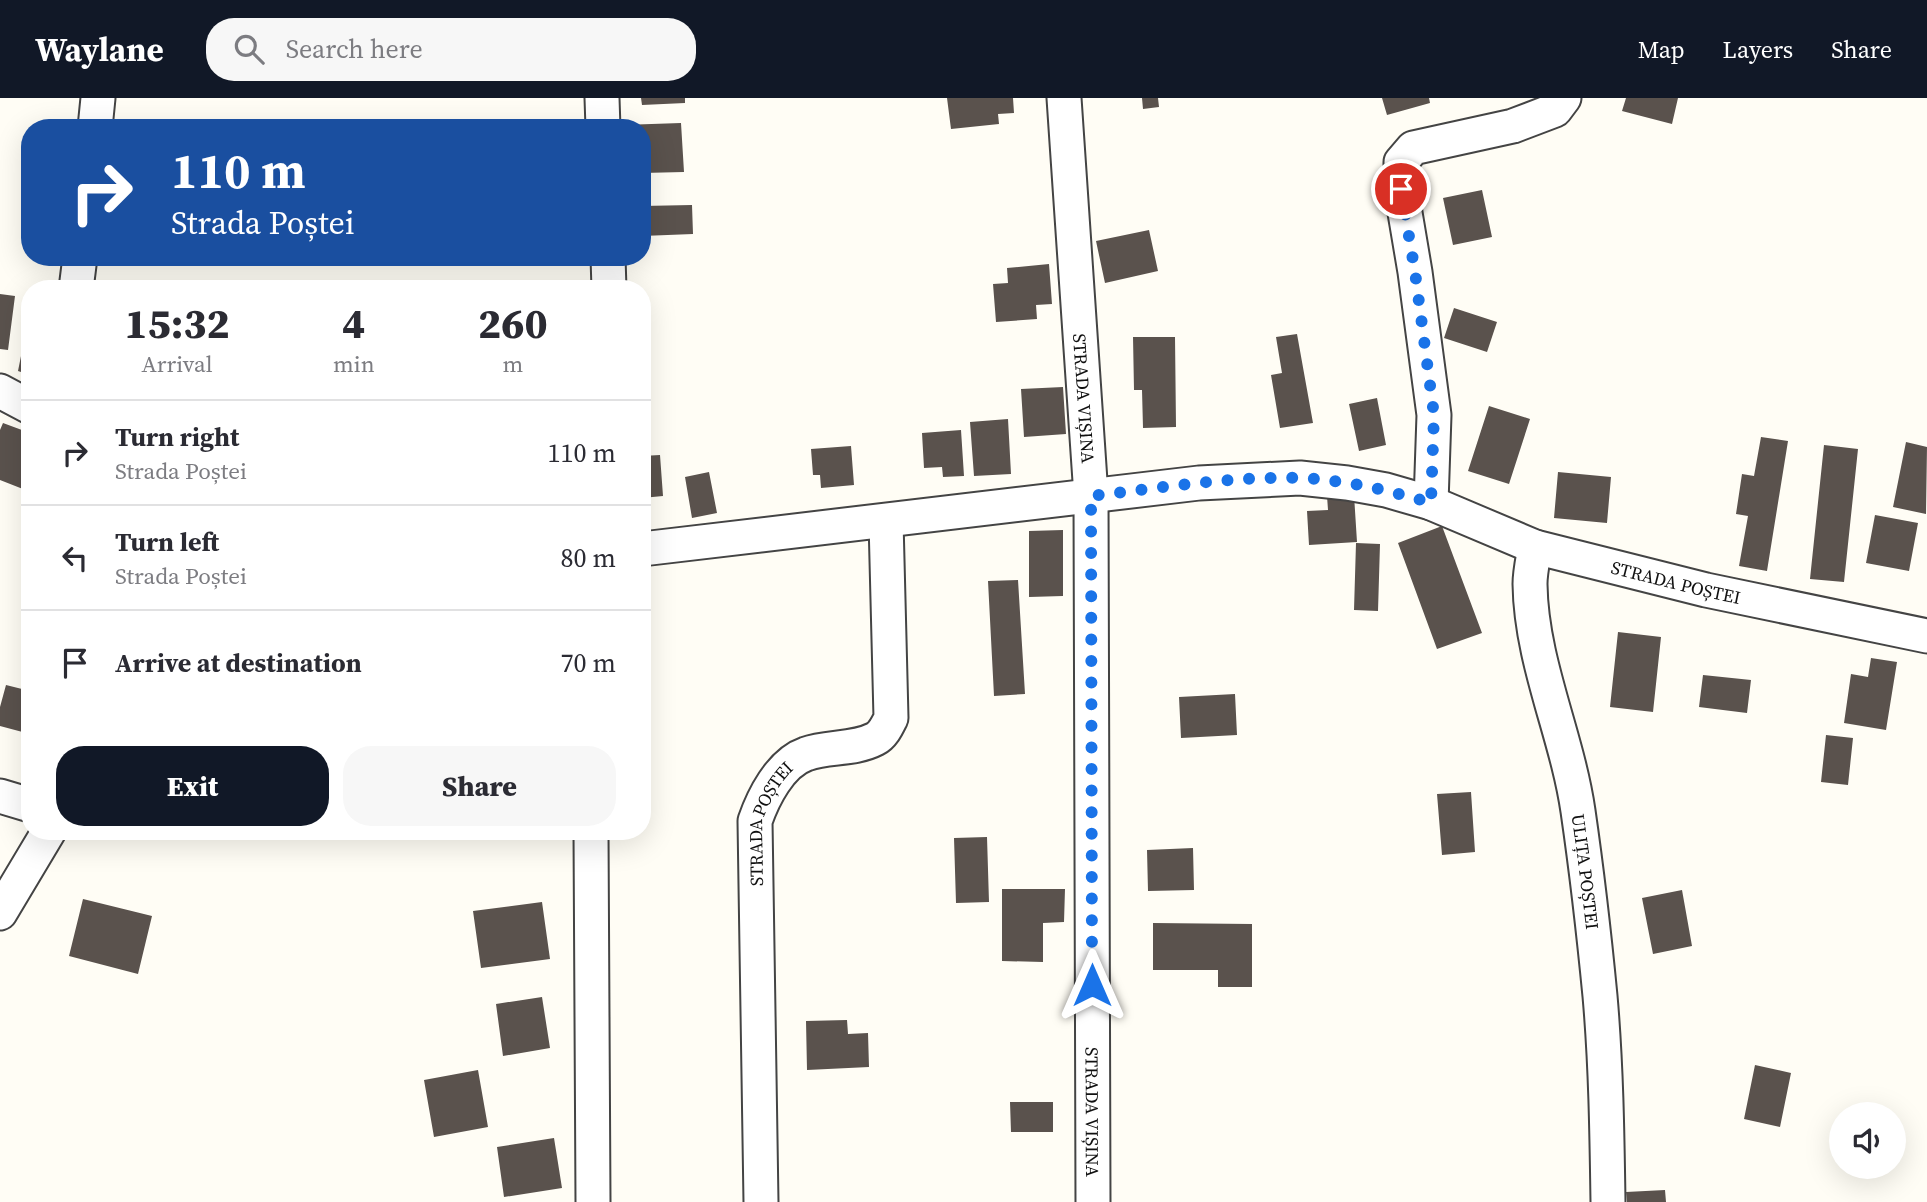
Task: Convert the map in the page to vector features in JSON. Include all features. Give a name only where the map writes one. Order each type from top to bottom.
[{"type":"street","points":[[96,119],[97,98]]},
{"type":"street","points":[[602,98],[603,119]]},
{"type":"street","name":"STRADA VIȘINA","points":[[1064,98],[1091,496],[1093,1202]]},
{"type":"street","points":[[1431,503],[1434,415],[1401,189],[1401,162],[1413,148],[1513,126],[1555,110],[1564,98]]},
{"type":"street","points":[[0,391],[21,402]]},
{"type":"street","name":"STRADA POȘTEI","points":[[651,549],[1199,483],[1300,478],[1387,490],[1431,503],[1535,547],[1706,590],[1927,636]]},
{"type":"street","name":"STRADA POȘTEI","points":[[761,1202],[755,821],[763,797],[793,761],[806,754],[875,739],[885,730],[891,718],[887,521]]},
{"type":"street","name":"ULIȚA POȘTEI","points":[[1535,547],[1530,582],[1534,629],[1577,808],[1591,909],[1600,997],[1608,1202]]},
{"type":"street","points":[[0,796],[21,802]]},
{"type":"street","points":[[0,913],[44,840]]},
{"type":"street","points":[[591,840],[593,1202]]},
{"type":"building","points":[[641,98],[685,98],[685,103],[642,105]]},
{"type":"building","points":[[947,98],[1013,98],[1014,113],[998,114],[999,124],[951,129]]},
{"type":"building","points":[[1142,98],[1158,98],[1159,107],[1143,109]]},
{"type":"building","points":[[1382,98],[1429,98],[1430,103],[1387,115]]},
{"type":"building","points":[[1626,98],[1678,98],[1672,124],[1622,111]]},
{"type":"building","points":[[681,123],[684,172],[651,173],[651,124]]},
{"type":"building","points":[[1482,190],[1492,237],[1453,245],[1443,198]]},
{"type":"building","points":[[692,205],[693,234],[651,236],[651,206]]},
{"type":"building","points":[[1149,230],[1158,271],[1105,283],[1096,241]]},
{"type":"building","points":[[1049,264],[1052,304],[1036,305],[1037,319],[996,322],[993,284],[1008,283],[1007,268]]},
{"type":"building","points":[[0,294],[15,296],[8,350],[0,349]]},
{"type":"building","points":[[1454,308],[1497,322],[1487,352],[1444,338]]},
{"type":"building","points":[[1297,334],[1313,423],[1280,428],[1271,375],[1282,373],[1276,337]]},
{"type":"building","points":[[1133,337],[1175,337],[1176,427],[1143,428],[1142,390],[1134,390]]},
{"type":"building","points":[[1063,387],[1066,434],[1024,437],[1021,389]]},
{"type":"building","points":[[1377,398],[1386,445],[1359,451],[1349,404]]},
{"type":"building","points":[[1489,406],[1530,419],[1509,484],[1468,471]]},
{"type":"building","points":[[1008,419],[1011,474],[974,476],[970,422]]},
{"type":"building","points":[[3,423],[21,430],[21,488],[0,480],[0,430]]},
{"type":"building","points":[[961,430],[964,476],[943,477],[942,467],[924,468],[922,433]]},
{"type":"building","points":[[1761,437],[1788,441],[1767,571],[1739,566],[1748,516],[1736,514],[1742,474],[1754,476]]},
{"type":"building","points":[[1906,442],[1927,447],[1926,514],[1893,507]]},
{"type":"building","points":[[1824,445],[1858,449],[1844,582],[1810,579]]},
{"type":"building","points":[[851,446],[854,485],[821,488],[820,475],[813,475],[811,449]]},
{"type":"building","points":[[660,455],[663,496],[651,497],[651,456]]},
{"type":"building","points":[[709,472],[717,513],[692,518],[685,477]]},
{"type":"building","points":[[1558,472],[1611,477],[1607,523],[1554,518]]},
{"type":"building","points":[[1354,495],[1357,542],[1309,545],[1307,511],[1328,510],[1327,496]]},
{"type":"building","points":[[1875,515],[1918,523],[1909,571],[1866,563]]},
{"type":"building","points":[[1442,526],[1482,633],[1437,649],[1398,543]]},
{"type":"building","points":[[1063,530],[1063,596],[1029,597],[1029,531]]},
{"type":"building","points":[[1356,543],[1380,544],[1378,611],[1354,610]]},
{"type":"building","points":[[1018,580],[1025,694],[994,696],[988,581]]},
{"type":"building","points":[[1618,632],[1661,637],[1653,712],[1610,707]]},
{"type":"building","points":[[1871,658],[1897,662],[1886,730],[1844,723],[1851,674],[1868,677]]},
{"type":"building","points":[[1703,675],[1751,680],[1747,713],[1699,707]]},
{"type":"building","points":[[6,685],[21,689],[21,732],[0,726],[0,707]]},
{"type":"building","points":[[1235,694],[1237,735],[1181,738],[1179,697]]},
{"type":"building","points":[[1826,735],[1853,738],[1848,785],[1821,782]]},
{"type":"building","points":[[1471,792],[1475,852],[1442,855],[1437,794]]},
{"type":"building","points":[[987,837],[989,902],[956,903],[954,838]]},
{"type":"building","points":[[1193,848],[1194,890],[1148,891],[1147,850]]},
{"type":"building","points":[[1002,889],[1065,889],[1064,922],[1043,923],[1043,962],[1002,961]]},
{"type":"building","points":[[1682,890],[1692,946],[1653,954],[1642,898]]},
{"type":"building","points":[[83,899],[152,916],[138,974],[69,956]]},
{"type":"building","points":[[542,902],[550,959],[481,968],[473,911]]},
{"type":"building","points":[[1153,923],[1252,924],[1252,987],[1218,987],[1218,970],[1153,970]]},
{"type":"building","points":[[542,997],[550,1048],[503,1056],[496,1004]]},
{"type":"building","points":[[847,1020],[848,1034],[868,1033],[869,1067],[807,1070],[806,1021]]},
{"type":"building","points":[[1755,1065],[1791,1073],[1780,1127],[1744,1119]]},
{"type":"building","points":[[478,1070],[488,1127],[434,1137],[424,1080]]},
{"type":"building","points":[[1010,1102],[1053,1102],[1053,1132],[1011,1132]]},
{"type":"building","points":[[554,1138],[562,1188],[504,1197],[497,1147]]},
{"type":"building","points":[[1665,1190],[1666,1202],[1627,1202],[1626,1192]]},
{"type":"route","points":[[1092,985],[1091,496],[1199,483],[1300,478],[1387,490],[1431,503],[1434,415],[1401,189]]}]
